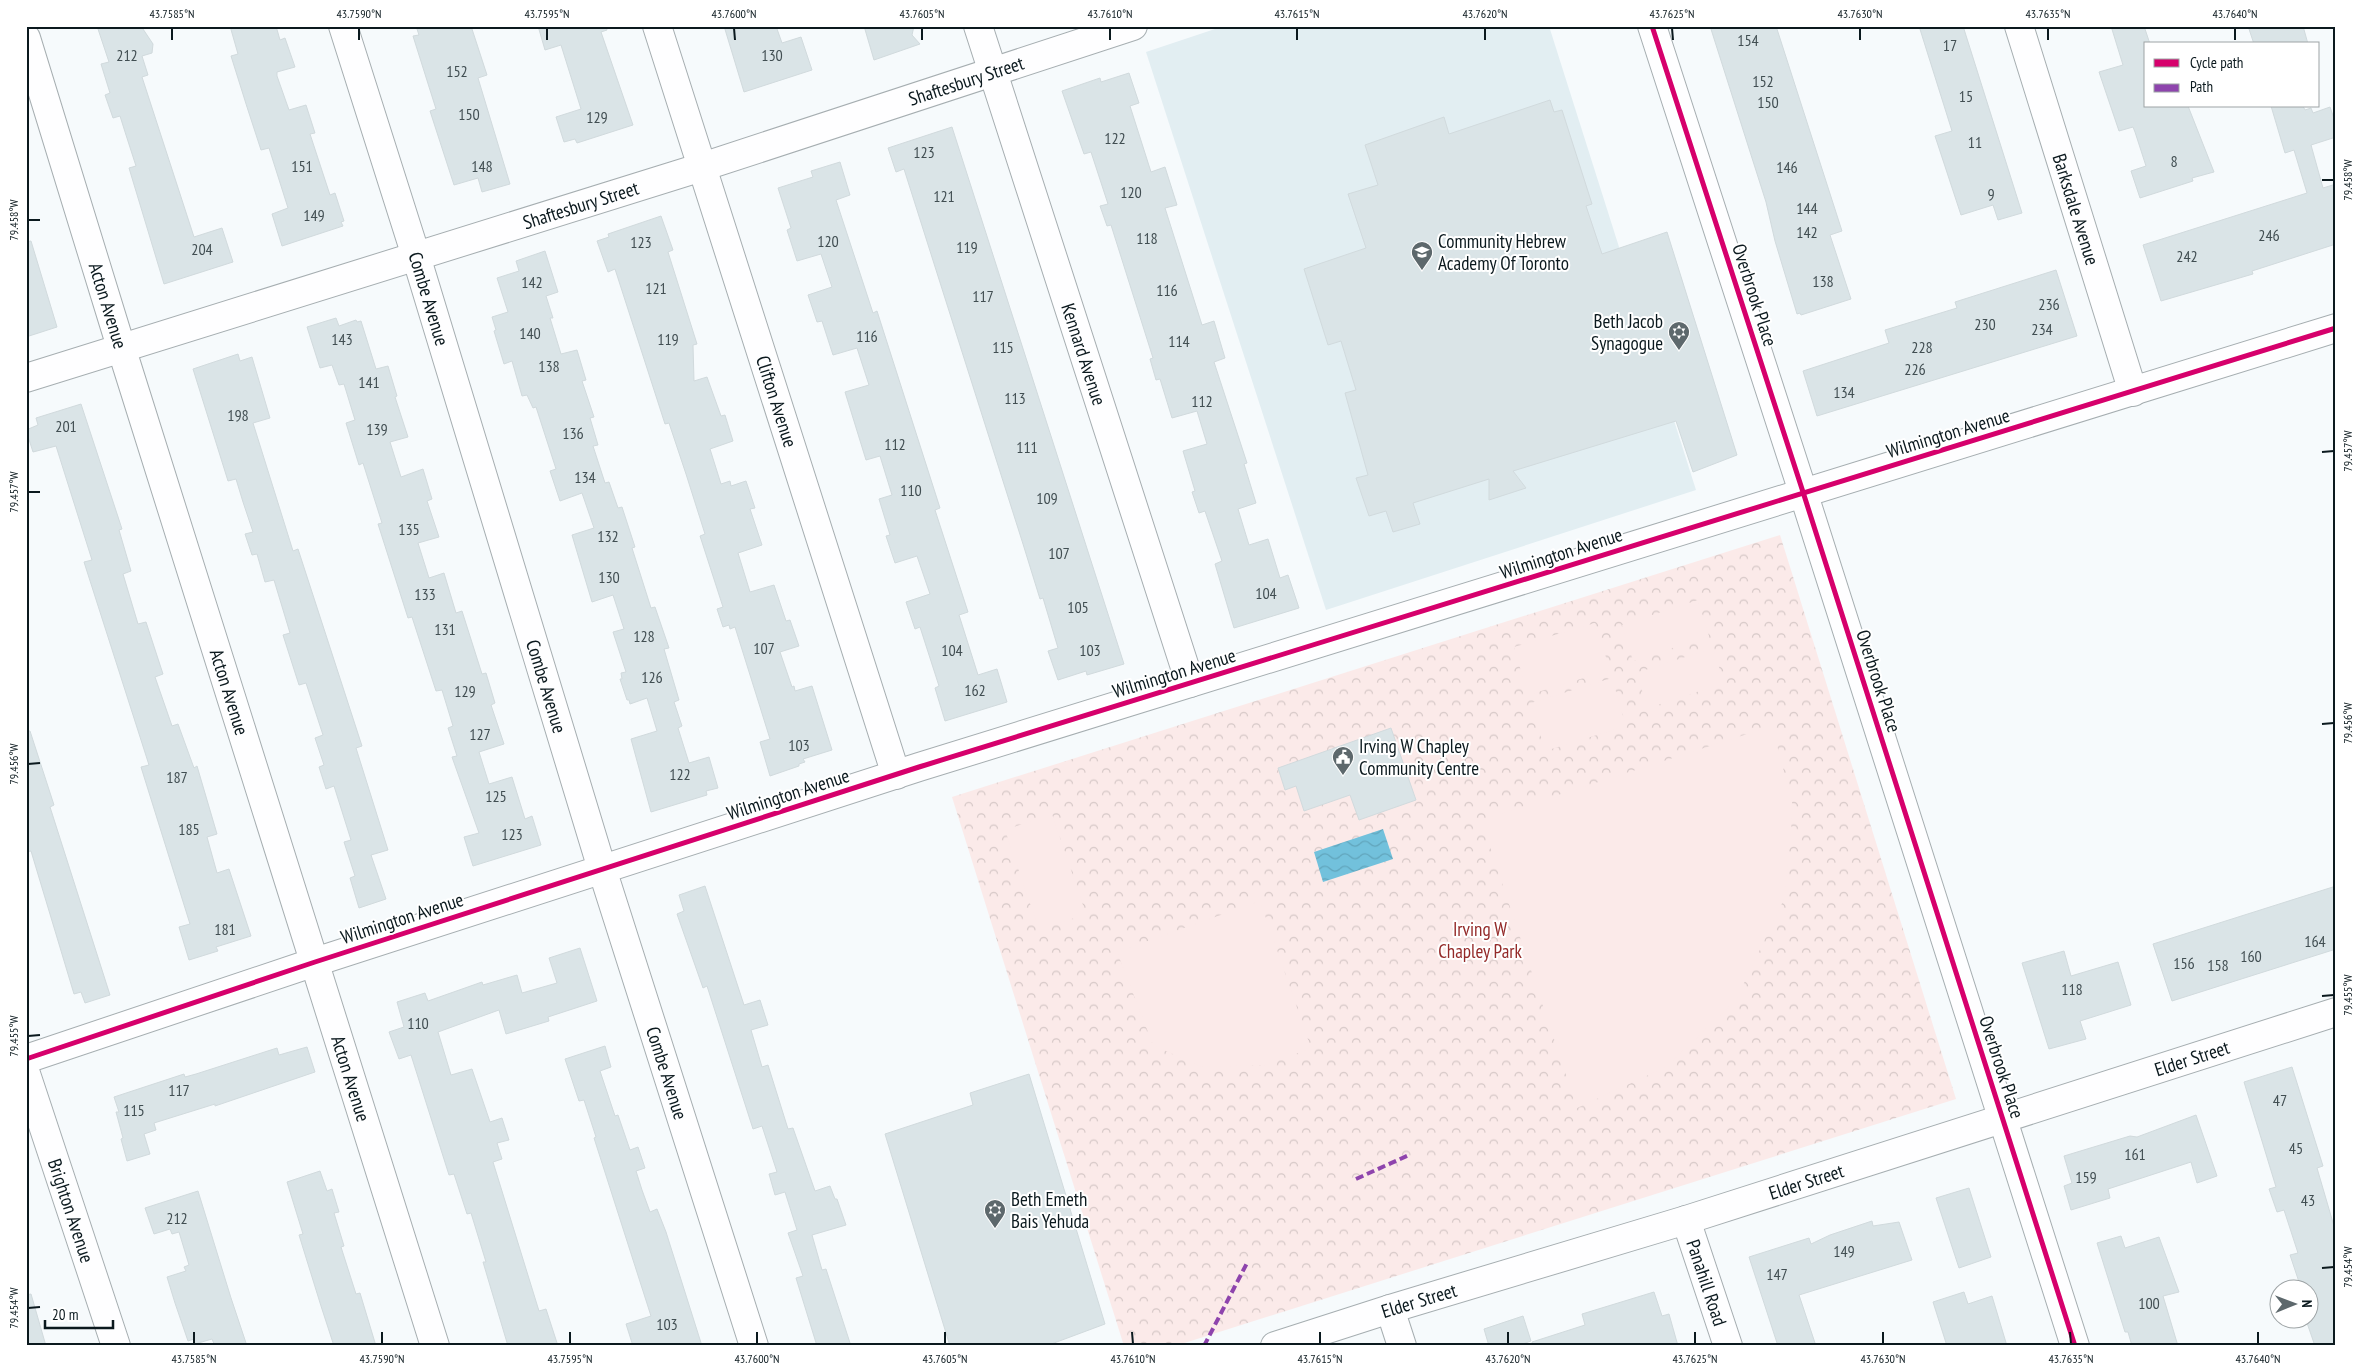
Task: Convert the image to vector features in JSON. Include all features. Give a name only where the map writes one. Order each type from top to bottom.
[{"type":"street","name":"Combe Avenue","points":[[343,26],[416,256],[602,869],[754,1346]]},
{"type":"street","name":"Clifton Avenue","points":[[657,26],[896,775]]},
{"type":"street","name":"Kennard Avenue","points":[[978,26],[1190,683]]},
{"type":"street","name":"Shaftesbury Street","points":[[26,378],[702,167],[1133,26]]},
{"type":"street","name":"Overbrook Place","points":[[1652,26],[1803,492],[2075,1346]]},
{"type":"street","name":"Barksdale Avenue","points":[[2019,26],[2133,392]]},
{"type":"street","name":"Acton Avenue","points":[[26,38],[434,1346]]},
{"type":"street","name":"Wilmington Avenue","points":[[26,1059],[315,962],[896,775],[2336,328]]},
{"type":"street","name":"Elder Street","points":[[1275,1346],[1390,1309],[1686,1220],[2336,1012]]},
{"type":"street","name":"Brighton Avenue","points":[[26,1074],[116,1346]]},
{"type":"street","name":"Panahill Road","points":[[1686,1220],[1728,1346]]},
{"type":"street","points":[[1390,1309],[1402,1346]]},
{"type":"shaded area","name":"Community Hebrew Academy Of Toronto","points":[[1224,26],[1549,26],[1696,490],[1326,610],[1146,52]]},
{"type":"green space","name":"Irving W Chapley Park","points":[[1780,535],[1956,1099],[1175,1346],[1124,1346],[952,797]]},
{"type":"green space","points":[[1698,600],[1709,636],[1633,661],[1622,625]]},
{"type":"green space","points":[[1595,623],[1610,670],[1528,695],[1514,647]]},
{"type":"green space","points":[[1713,648],[1724,683],[1648,708],[1636,673]]},
{"type":"green space","points":[[1612,678],[1626,726],[1545,751],[1531,703]]},
{"type":"green space","points":[[1772,726],[1793,806],[1785,897],[1736,1000],[1666,1067],[1577,1108],[1481,820]]},
{"type":"green space","points":[[1052,814],[1086,914],[1039,930],[1005,830]]},
{"type":"green space","points":[[1260,901],[1311,1048],[1266,1065],[1201,1067],[1153,1045],[1117,952]]},
{"type":"water","points":[[1383,829],[1393,859],[1323,882],[1314,852]]},
{"type":"building","points":[[97,26],[141,26],[153,44],[152,53],[142,56],[148,75],[142,77],[194,237],[222,228],[233,262],[164,284],[129,168],[136,166],[120,116],[113,118],[105,95],[110,93],[101,64],[109,62]]},
{"type":"building","points":[[230,26],[276,26],[280,40],[285,38],[295,67],[277,72],[277,76],[289,110],[306,105],[315,133],[310,134],[330,195],[335,193],[344,221],[341,222],[343,226],[282,246],[272,214],[288,208],[269,148],[261,150],[247,107],[231,56],[238,54]]},
{"type":"building","points":[[416,26],[471,26],[487,75],[478,78],[510,184],[482,192],[478,178],[454,185],[430,111],[436,109],[413,36],[419,35]]},
{"type":"building","points":[[538,26],[606,26],[607,30],[601,32],[633,125],[577,143],[575,139],[564,142],[556,117],[581,109],[561,45],[545,50]]},
{"type":"building","points":[[724,26],[776,26],[782,43],[801,37],[812,70],[744,92]]},
{"type":"building","points":[[864,26],[914,26],[912,35],[920,44],[874,60]]},
{"type":"building","points":[[1710,26],[1776,26],[1842,231],[1830,235],[1851,299],[1801,315],[1800,313],[1797,314],[1775,241],[1766,202]]},
{"type":"building","points":[[1919,26],[1963,26],[2022,213],[1998,220],[1993,205],[1961,215],[1935,136],[1952,131]]},
{"type":"building","points":[[2111,26],[2144,26],[2149,42],[2144,42],[2144,108],[2189,108],[2214,172],[2192,178],[2193,181],[2140,198],[2131,171],[2146,166],[2135,132],[2133,127],[2119,131],[2099,72],[2123,65]]},
{"type":"building","points":[[2248,26],[2303,26],[2307,42],[2253,42]]},
{"type":"building","points":[[1129,73],[1139,103],[1130,106],[1151,172],[1165,167],[1177,205],[1165,208],[1202,325],[1214,321],[1225,358],[1214,362],[1247,463],[1244,464],[1256,503],[1238,509],[1249,545],[1268,539],[1280,578],[1288,575],[1299,608],[1234,628],[1215,564],[1222,561],[1205,511],[1199,513],[1192,492],[1195,491],[1183,451],[1207,444],[1197,411],[1172,418],[1160,379],[1156,380],[1150,359],[1153,358],[1111,225],[1107,226],[1100,206],[1108,204],[1091,152],[1084,154],[1062,91],[1100,78],[1101,82]]},
{"type":"building","points":[[1550,100],[1554,112],[1562,110],[1592,204],[1586,206],[1602,254],[1667,232],[1737,455],[1693,472],[1676,421],[1513,471],[1526,488],[1489,500],[1489,479],[1413,503],[1420,524],[1393,532],[1386,511],[1369,516],[1356,478],[1368,475],[1345,393],[1356,390],[1341,341],[1328,345],[1304,269],[1366,248],[1348,194],[1378,185],[1365,145],[1444,117],[1449,134]]},
{"type":"building","points":[[2330,107],[2336,124],[2336,137],[2311,145],[2323,188],[2336,184],[2336,244],[2252,271],[2253,274],[2161,301],[2143,245],[2307,193],[2294,150],[2285,153],[2272,108],[2304,108],[2305,110],[2311,108],[2313,113]]},
{"type":"building","points":[[952,127],[1124,664],[1087,675],[1086,671],[1058,680],[1048,651],[1058,648],[1043,598],[1040,599],[904,169],[896,172],[888,148]]},
{"type":"building","points":[[840,162],[850,195],[836,200],[873,313],[877,311],[940,508],[935,510],[968,612],[959,615],[978,675],[997,669],[1007,702],[945,721],[935,688],[939,686],[920,627],[915,629],[906,602],[930,594],[917,556],[895,563],[886,536],[890,535],[879,499],[892,495],[880,456],[866,460],[845,392],[869,385],[857,348],[833,355],[822,321],[817,322],[808,295],[832,287],[821,254],[797,261],[787,230],[791,228],[778,188],[813,177],[811,171]]},
{"type":"building","points":[[661,216],[673,250],[668,252],[697,344],[693,345],[694,381],[707,377],[721,416],[725,415],[733,441],[710,449],[721,484],[730,481],[731,486],[746,481],[755,508],[750,509],[762,545],[738,553],[750,592],[774,585],[786,621],[790,620],[799,646],[780,652],[792,687],[794,686],[795,691],[812,686],[832,750],[803,759],[805,762],[799,764],[799,766],[770,776],[760,742],[770,739],[735,627],[730,629],[729,625],[723,627],[717,609],[723,607],[700,536],[705,534],[686,474],[669,423],[665,424],[615,269],[608,272],[597,241],[609,237],[608,234]]},
{"type":"building","points":[[31,241],[57,327],[26,337],[26,242]]},
{"type":"building","points":[[545,251],[558,292],[546,296],[553,318],[550,318],[561,354],[577,350],[586,380],[582,381],[594,417],[590,418],[598,445],[593,446],[605,483],[609,482],[618,508],[622,507],[635,547],[632,548],[651,608],[655,607],[669,648],[664,649],[679,700],[674,702],[682,726],[678,728],[689,763],[709,757],[718,788],[706,791],[707,795],[651,812],[631,739],[657,731],[647,698],[630,704],[629,700],[627,700],[620,679],[622,679],[621,673],[626,672],[613,632],[624,629],[613,595],[592,602],[572,535],[594,528],[582,493],[560,501],[550,471],[556,469],[536,407],[533,408],[527,395],[522,396],[512,361],[504,364],[494,331],[496,330],[492,317],[508,312],[497,278],[519,271],[516,261]]},
{"type":"building","points":[[2056,270],[2077,336],[1817,416],[1803,371],[1889,343],[1885,330],[1957,308],[1955,302]]},
{"type":"building","points":[[336,318],[339,326],[356,320],[357,322],[361,321],[376,369],[388,366],[397,396],[395,397],[408,437],[390,442],[401,477],[423,469],[432,499],[427,501],[439,537],[418,543],[429,578],[444,573],[456,613],[462,611],[482,674],[486,673],[495,703],[491,705],[504,744],[479,752],[489,784],[512,777],[525,819],[532,816],[541,845],[473,866],[464,837],[479,833],[452,757],[457,756],[448,728],[453,726],[442,690],[436,691],[412,617],[408,618],[378,524],[382,523],[363,463],[359,465],[346,423],[355,420],[344,384],[339,385],[332,365],[320,368],[307,327]]},
{"type":"building","points":[[238,354],[240,361],[252,357],[270,418],[253,423],[293,551],[298,549],[362,746],[356,748],[388,850],[371,855],[386,899],[359,908],[350,878],[355,876],[344,842],[351,840],[334,786],[326,789],[319,767],[324,765],[315,738],[323,735],[306,683],[299,685],[283,635],[290,633],[274,580],[265,582],[257,554],[252,555],[245,534],[253,532],[236,479],[228,481],[193,369]]},
{"type":"building","points":[[81,404],[122,529],[119,530],[131,571],[123,574],[138,624],[146,622],[163,674],[155,677],[172,726],[178,724],[194,768],[197,766],[217,834],[207,837],[217,873],[229,869],[251,936],[216,947],[218,951],[189,960],[179,927],[190,924],[141,767],[149,765],[84,562],[92,560],[56,446],[33,452],[26,430],[38,425],[36,418]]},
{"type":"building","name":"Irving W Chapley Community Centre","points":[[1391,728],[1416,800],[1359,820],[1350,795],[1304,811],[1296,786],[1285,790],[1278,768]]},
{"type":"building","points":[[26,731],[30,731],[54,805],[50,807],[110,995],[85,1003],[81,992],[74,994],[31,851],[26,852]]},
{"type":"building","points":[[705,886],[744,1005],[760,1000],[768,1025],[751,1030],[762,1067],[768,1065],[788,1129],[793,1128],[815,1191],[830,1186],[835,1199],[837,1199],[846,1225],[812,1235],[822,1270],[826,1269],[851,1346],[817,1346],[796,1278],[803,1276],[788,1233],[797,1230],[785,1192],[775,1195],[769,1174],[777,1172],[762,1126],[753,1129],[707,986],[703,988],[677,914],[684,911],[679,895]]},
{"type":"building","points":[[2336,886],[2336,949],[2172,1001],[2153,944]]},
{"type":"building","points":[[580,948],[597,1001],[548,1017],[549,1021],[506,1034],[499,1010],[438,1032],[451,1075],[472,1069],[490,1122],[502,1118],[509,1140],[497,1143],[502,1159],[493,1162],[539,1311],[546,1309],[558,1346],[508,1346],[483,1262],[486,1262],[471,1213],[467,1214],[454,1174],[449,1175],[411,1055],[399,1059],[389,1032],[404,1027],[397,1002],[425,993],[428,1001],[482,982],[483,985],[517,975],[522,993],[557,983],[549,958]]},
{"type":"building","points":[[2064,951],[2071,976],[2118,962],[2131,1005],[2080,1021],[2086,1039],[2049,1049],[2022,963]]},
{"type":"building","points":[[605,1046],[611,1067],[600,1071],[615,1116],[618,1115],[630,1150],[638,1147],[645,1168],[636,1171],[642,1190],[650,1212],[657,1209],[666,1232],[702,1346],[633,1346],[626,1324],[651,1316],[594,1138],[596,1137],[584,1100],[579,1101],[565,1059]]},
{"type":"building","points":[[307,1047],[315,1072],[215,1106],[215,1104],[154,1123],[156,1130],[144,1134],[150,1154],[127,1161],[116,1112],[119,1112],[114,1097],[184,1074],[185,1077],[196,1074],[277,1048],[279,1055]]},
{"type":"building","points":[[2292,1067],[2323,1166],[2317,1168],[2336,1233],[2336,1346],[2315,1346],[2309,1330],[2320,1330],[2320,1280],[2298,1280],[2290,1255],[2298,1253],[2284,1210],[2277,1212],[2269,1189],[2276,1187],[2244,1082]]},
{"type":"building","name":"Beth Emeth Bais Yehuda","points":[[1029,1074],[1105,1324],[1046,1346],[950,1346],[885,1134],[973,1105],[970,1093]]},
{"type":"building","points":[[2196,1115],[2217,1176],[2197,1183],[2191,1162],[2108,1189],[2110,1198],[2071,1210],[2064,1186],[2072,1183],[2064,1156],[2130,1136],[2137,1137]]},
{"type":"building","points":[[320,1171],[327,1191],[332,1189],[339,1212],[334,1213],[344,1246],[341,1247],[356,1294],[360,1293],[376,1346],[334,1346],[321,1306],[299,1235],[303,1234],[287,1182]]},
{"type":"building","points":[[1969,1188],[1991,1257],[1959,1268],[1936,1198]]},
{"type":"building","points":[[198,1191],[247,1346],[215,1346],[212,1339],[195,1344],[194,1339],[188,1341],[175,1303],[167,1277],[186,1271],[184,1267],[189,1265],[179,1232],[172,1234],[170,1229],[154,1234],[145,1208]]},
{"type":"building","points":[[1872,1221],[1873,1226],[1899,1222],[1912,1260],[1799,1295],[1816,1346],[1778,1346],[1749,1257],[1809,1238],[1811,1244],[1830,1235]]},
{"type":"building","points":[[2121,1236],[2125,1248],[2159,1237],[2179,1292],[2163,1296],[2178,1346],[2132,1346],[2128,1332],[2125,1332],[2097,1243]]},
{"type":"building","points":[[1654,1292],[1662,1316],[1669,1314],[1678,1346],[1533,1346],[1532,1342],[1585,1325],[1582,1314]]},
{"type":"building","points":[[1964,1292],[1968,1304],[1992,1296],[2007,1346],[1947,1346],[1933,1302]]},
{"type":"building","points":[[31,1294],[46,1346],[26,1346],[26,1295]]},
{"type":"building","points":[[1523,1316],[1531,1341],[1517,1346],[1489,1346],[1484,1329]]},
{"type":"marked path","points":[[1356,1179],[1409,1155]]},
{"type":"marked path","points":[[1204,1346],[1247,1263]]},
{"type":"cycle path","points":[[1652,26],[1803,492],[2075,1346]]},
{"type":"cycle path","points":[[26,1059],[315,962],[919,767],[2336,328]]},
{"type":"place","name":"Community Hebrew Academy Of Toronto","points":[[1422,271]]},
{"type":"place","name":"Beth Jacob Synagogue","points":[[1679,351]]},
{"type":"place","name":"Irving W Chapley Community Centre","points":[[1343,776]]},
{"type":"place","name":"Beth Emeth Bais Yehuda","points":[[995,1229]]}]
